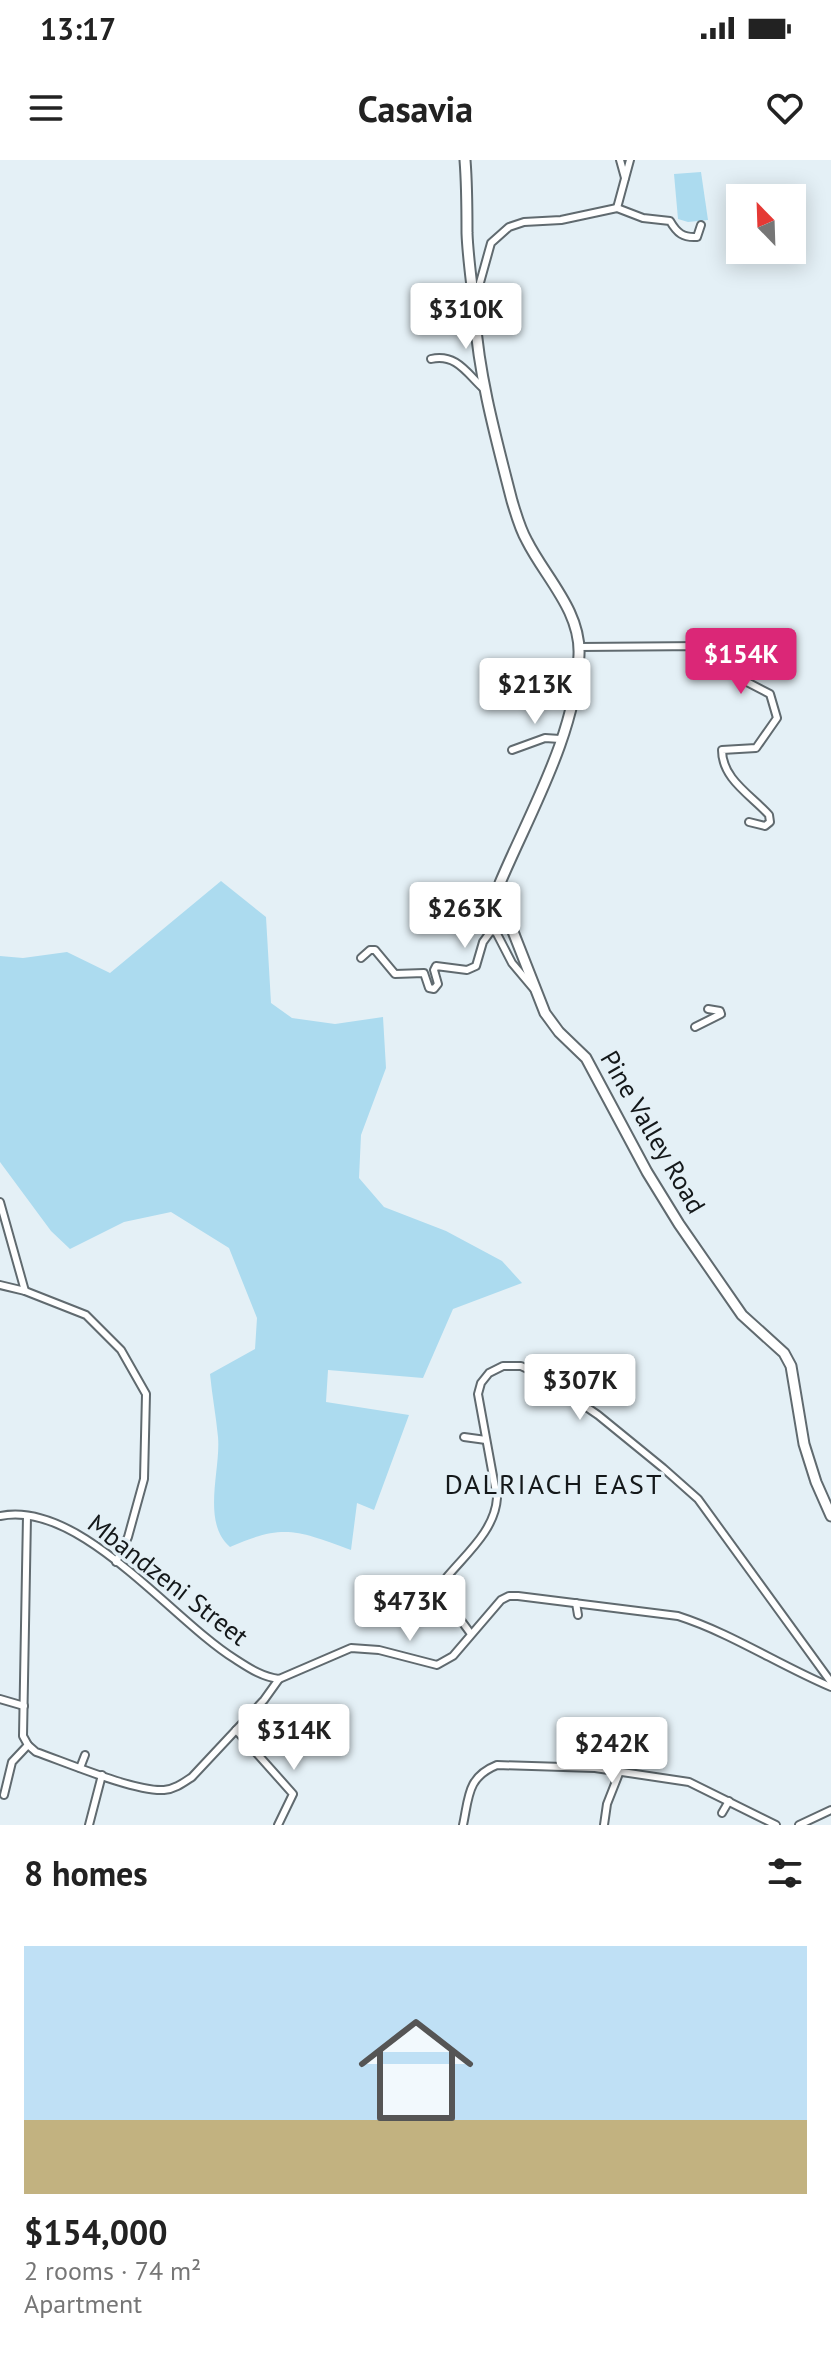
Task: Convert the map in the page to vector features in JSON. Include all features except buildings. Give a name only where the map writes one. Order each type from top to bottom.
[{"type":"main road","name":"Pine Valley Road","points":[[465,160],[467,234],[476,300],[475,317],[487,390],[513,505],[526,541],[568,609],[579,647],[573,699],[548,778],[500,883],[501,901],[536,991],[552,1022],[586,1058],[647,1172],[742,1315],[784,1353],[791,1366],[804,1444],[831,1516]]},
{"type":"street","points":[[620,160],[625,178]]},
{"type":"street","points":[[617,208],[630,160]]},
{"type":"street","points":[[476,300],[491,243],[509,227],[617,208],[643,218],[670,221],[677,233],[688,237],[697,237],[701,225]]},
{"type":"street","points":[[431,359],[452,360],[487,390]]},
{"type":"street","points":[[579,647],[704,646],[720,668],[770,694],[777,718],[763,741],[756,748],[722,750],[722,761],[730,777],[769,815],[770,822],[765,826],[749,822]]},
{"type":"street","points":[[512,750],[545,738],[560,739]]},
{"type":"street","points":[[361,958],[370,950],[375,950],[395,974],[419,971],[424,973],[429,988],[434,989],[438,984],[434,970],[436,966],[467,970],[476,966],[483,942],[491,931],[496,932],[512,963],[536,991]]},
{"type":"street","points":[[695,1027],[721,1014],[720,1011],[708,1009]]},
{"type":"street","points":[[0,1202],[25,1291]]},
{"type":"street","points":[[0,1285],[25,1291],[86,1315],[121,1350],[146,1394],[144,1479],[128,1537],[116,1562]]},
{"type":"street","points":[[471,1634],[449,1604],[442,1588],[447,1577],[491,1524],[496,1512],[497,1498],[478,1394],[481,1383],[489,1373],[503,1366],[521,1366],[598,1415],[698,1499],[831,1684]]},
{"type":"street","points":[[464,1437],[486,1440]]},
{"type":"street","name":"Mbandzeni Street","points":[[0,1516],[13,1514],[46,1518],[66,1527],[116,1562],[212,1645],[257,1673],[279,1679]]},
{"type":"street","points":[[27,1516],[23,1736],[36,1752],[155,1790],[180,1786],[192,1777],[279,1679],[351,1648],[379,1650],[437,1665],[453,1656],[501,1600],[509,1596],[678,1616],[703,1624],[793,1671],[831,1684]]},
{"type":"street","points":[[576,1603],[578,1615]]},
{"type":"street","points":[[0,1699],[24,1706]]},
{"type":"street","points":[[236,1730],[293,1794],[278,1825]]},
{"type":"street","points":[[4,1795],[12,1762],[28,1745]]},
{"type":"street","points":[[80,1768],[85,1755]]},
{"type":"street","points":[[463,1825],[475,1779],[483,1771],[497,1765],[620,1771],[689,1782],[776,1825]]},
{"type":"street","points":[[604,1825],[607,1804],[620,1771]]},
{"type":"street","points":[[89,1825],[102,1775]]},
{"type":"street","points":[[722,1813],[729,1801]]},
{"type":"street","points":[[800,1825],[831,1810]]},
{"type":"shaded area","points":[[701,172],[708,220],[688,222],[678,219],[674,174]]},
{"type":"shaded area","points":[[221,881],[266,917],[271,1003],[292,1018],[335,1024],[383,1017],[386,1068],[361,1135],[359,1178],[384,1207],[446,1231],[502,1261],[522,1283],[453,1309],[423,1378],[328,1370],[326,1402],[409,1415],[374,1510],[357,1503],[351,1550],[291,1532],[264,1535],[230,1547],[216,1524],[214,1495],[218,1437],[210,1374],[255,1349],[257,1318],[229,1248],[171,1212],[124,1222],[70,1249],[51,1231],[0,1162],[0,956],[23,958],[67,952],[110,973]]},
{"type":"district","name":"DALRIACH EAST","points":[[554,1484]]}]
